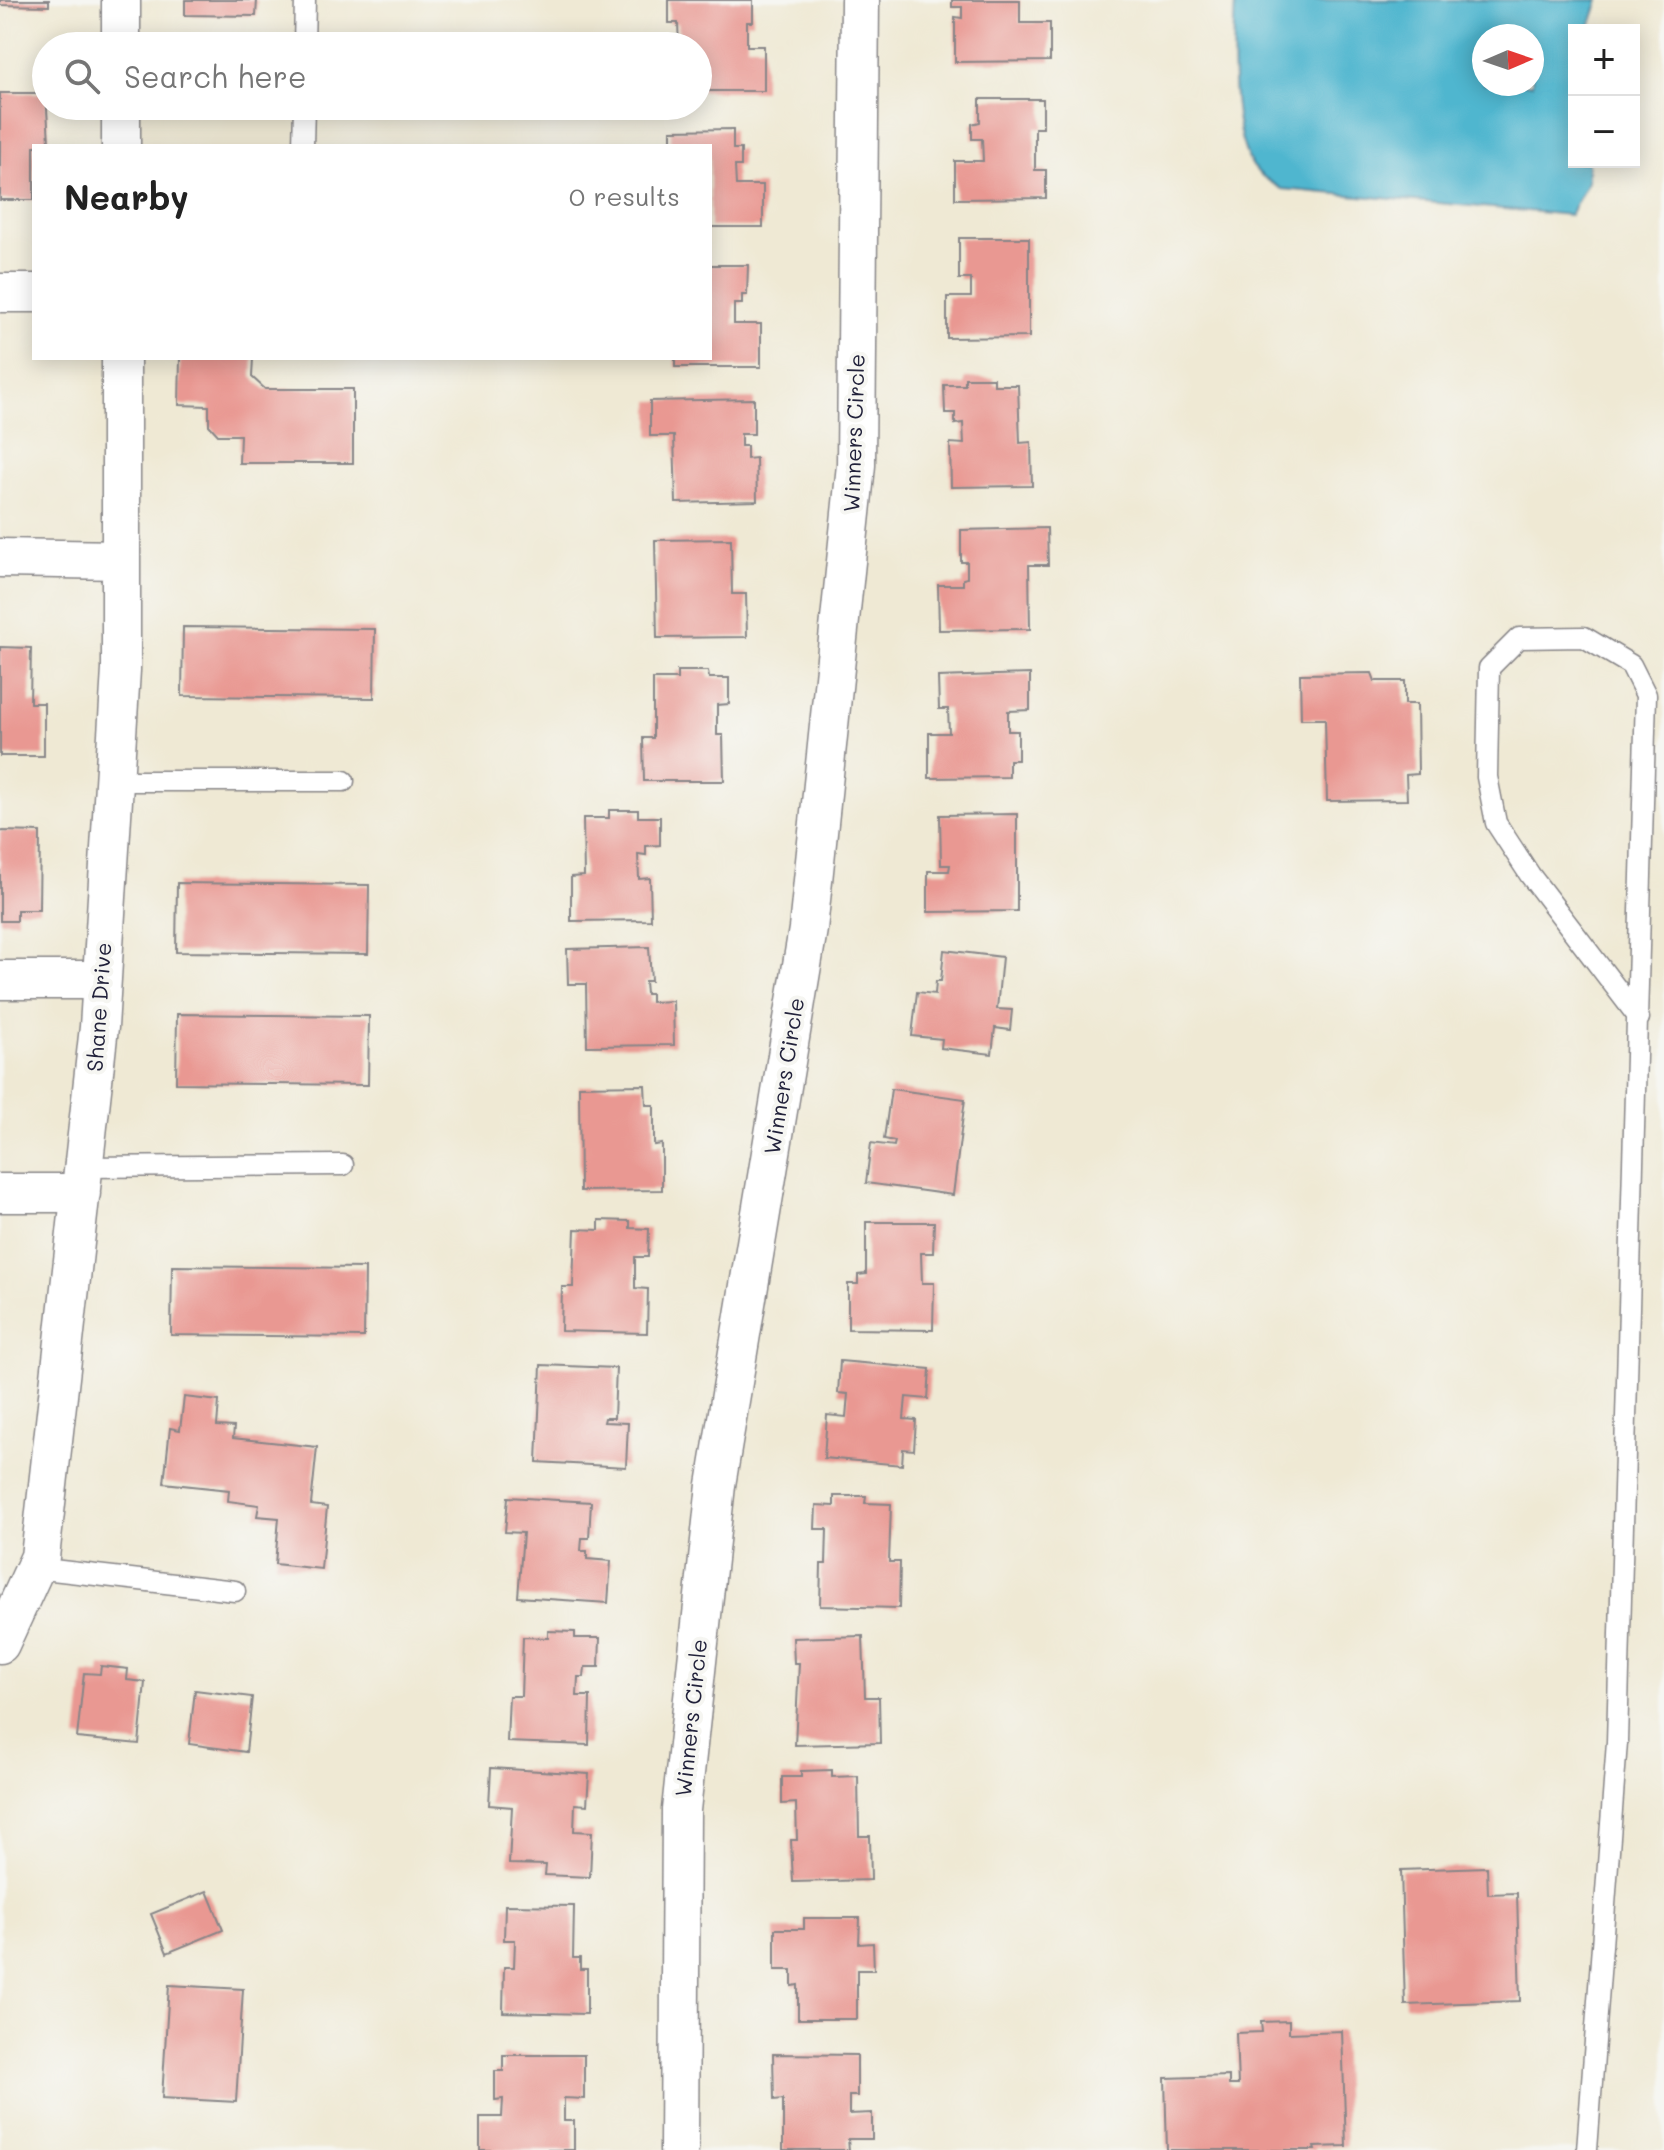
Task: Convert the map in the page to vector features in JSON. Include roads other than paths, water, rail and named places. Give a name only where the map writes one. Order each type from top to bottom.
[{"type":"street","points":[[121,0],[121,32]]},
{"type":"street","name":"Winners Circle","points":[[679,2150],[681,1810],[716,1485],[808,929],[856,465],[860,0]]},
{"type":"street","points":[[121,120],[121,144]]},
{"type":"street","points":[[0,293],[32,293]]},
{"type":"street","name":"Shane Drive","points":[[0,1644],[40,1557],[102,980],[121,670],[121,360]]},
{"type":"street","points":[[0,558],[121,560]]},
{"type":"street","points":[[0,980],[102,980]]},
{"type":"street","points":[[0,1193],[82,1180]]},
{"type":"lane","points":[[304,32],[305,0]]},
{"type":"lane","points":[[303,144],[304,120]]},
{"type":"lane","points":[[1587,2150],[1617,1742],[1639,1018],[1646,695],[1631,665],[1584,637],[1519,638],[1489,668],[1487,777],[1496,823],[1530,875],[1639,1018]]},
{"type":"lane","points":[[114,781],[344,781]]},
{"type":"lane","points":[[82,1180],[343,1165]]},
{"type":"lane","points":[[35,1568],[235,1591]]},
{"type":"water","points":[[1235,0],[1599,0],[1591,24],[1568,24],[1568,168],[1588,168],[1588,181],[1570,215],[1282,189],[1257,171],[1248,157],[1237,114],[1233,63]]}]
